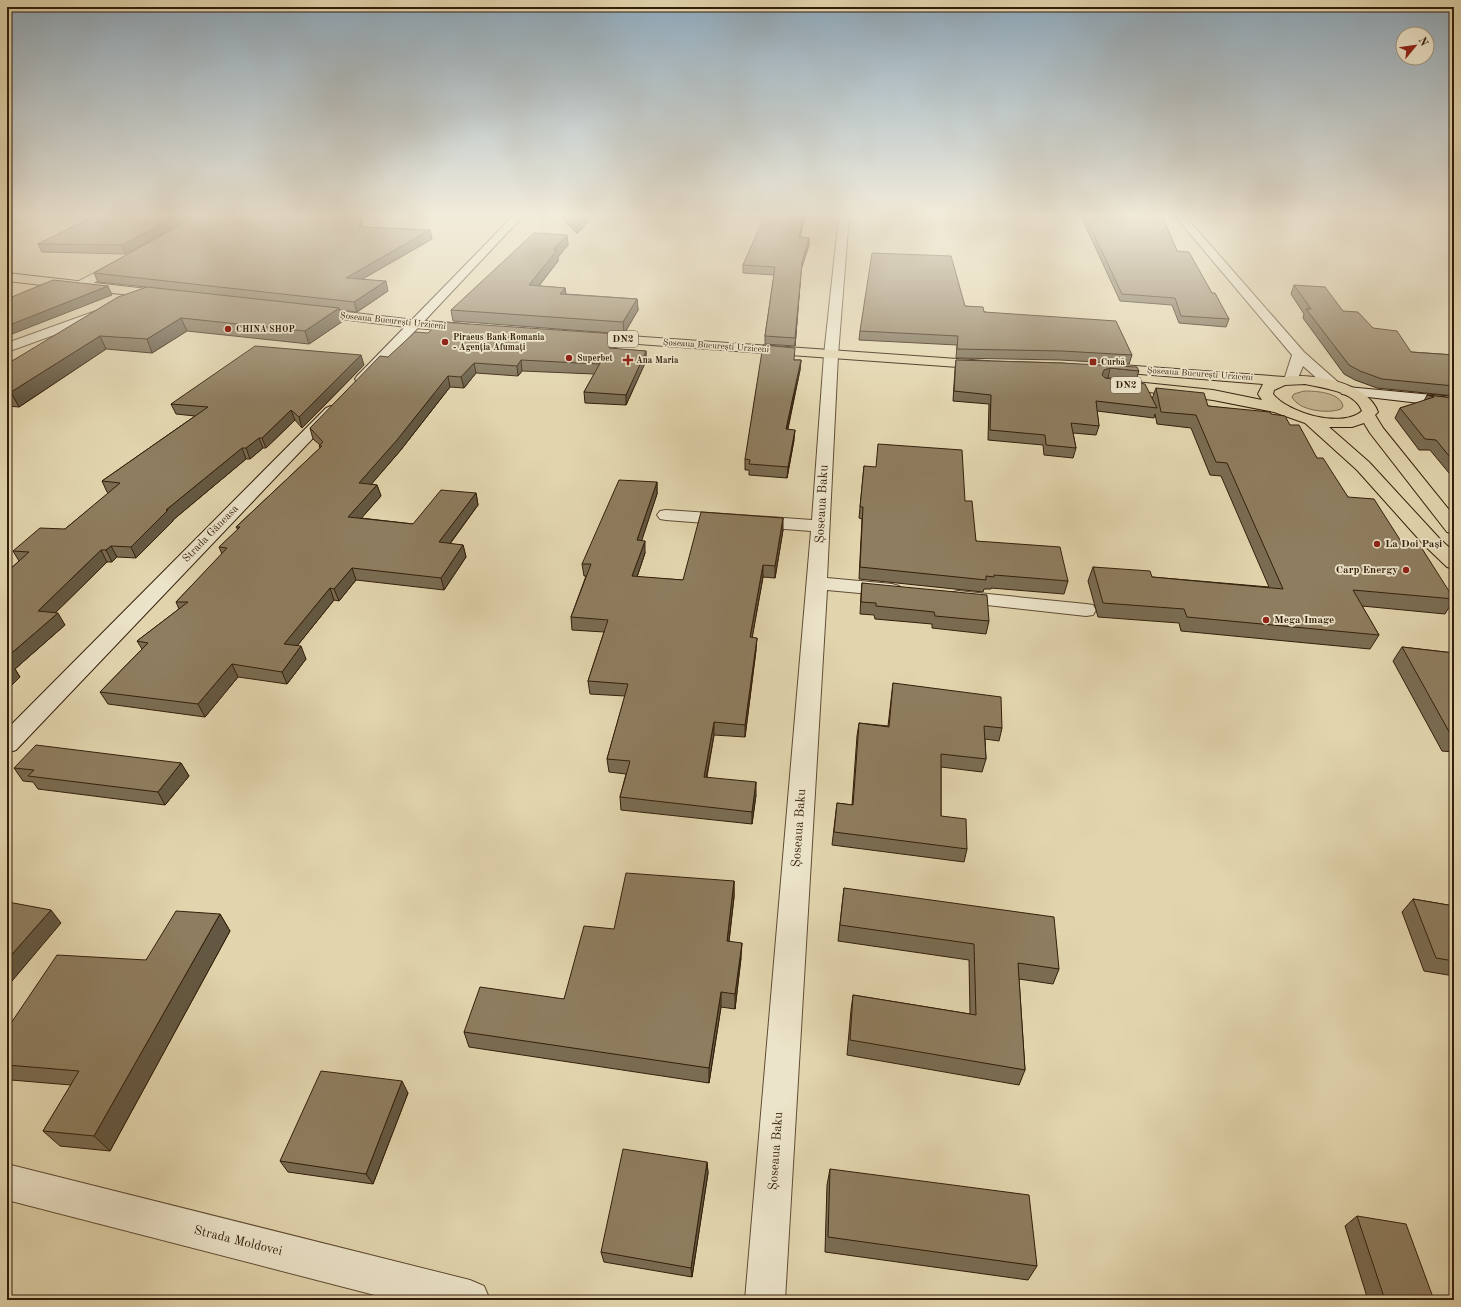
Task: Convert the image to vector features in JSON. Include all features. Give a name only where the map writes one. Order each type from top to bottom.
[{"type":"highway","points":[[7,277],[174,296]]},
{"type":"highway","name":"Șoseaua București Urziceni","points":[[298,310],[415,324],[474,328]]},
{"type":"highway","name":"Șoseaua București Urziceni","points":[[577,336],[999,367]]},
{"type":"highway","name":"Șoseaua București Urziceni","points":[[1098,368],[1305,380],[1340,388],[1362,399],[1376,430],[1454,528]]},
{"type":"highway","name":"Șoseaua București Urziceni","points":[[1279,408],[1270,401],[1266,394],[1266,388],[1273,384],[1287,380]]},
{"type":"highway","name":"Șoseaua București Urziceni","points":[[1106,382],[1213,395],[1279,408],[1311,420],[1346,423],[1355,422],[1369,412]]},
{"type":"highway","name":"Șoseaua București Urziceni","points":[[1311,420],[1363,466],[1432,542],[1454,563]]},
{"type":"street","points":[[82,285],[96,277]]},
{"type":"street","name":"Strada Găneasa","points":[[7,744],[460,277]]},
{"type":"street","name":"Șoseaua Baku","points":[[765,1300],[821,526],[831,355],[838,277]]},
{"type":"street","points":[[1232,277],[1298,355],[1340,388],[1450,402]]},
{"type":"street","points":[[7,348],[153,293]]},
{"type":"street","points":[[1287,380],[1298,355]]},
{"type":"street","points":[[1369,412],[1450,402]]},
{"type":"street","points":[[666,515],[821,526]]},
{"type":"street","points":[[817,583],[912,592]]},
{"type":"street","points":[[936,595],[1086,610]]},
{"type":"street","name":"Strada Moldovei","points":[[7,1182],[470,1300]]},
{"type":"shaded area","points":[[1304,391],[1320,392],[1332,395],[1341,401],[1343,406],[1341,409],[1329,411],[1307,408],[1296,402],[1292,397],[1294,394]]},
{"type":"building","points":[[130,277],[348,277],[346,278],[386,281],[354,302]]},
{"type":"building","points":[[487,277],[535,277],[529,285],[565,288],[560,294],[637,299],[623,322],[451,310]]},
{"type":"building","points":[[774,277],[801,277],[795,338],[765,336]]},
{"type":"building","points":[[868,277],[957,277],[965,306],[983,307],[984,312],[1116,321],[1132,355],[1062,351],[957,349],[958,336],[860,331]]},
{"type":"building","points":[[1114,277],[1203,277],[1212,293],[1215,293],[1229,319],[1181,316],[1175,298],[1122,294]]},
{"type":"building","points":[[53,280],[108,286],[7,326],[7,299]]},
{"type":"building","points":[[1294,285],[1325,287],[1343,311],[1358,312],[1373,328],[1397,331],[1411,352],[1454,355],[1454,386],[1382,379],[1360,371],[1349,365],[1306,309],[1311,309]]},
{"type":"building","points":[[147,287],[339,308],[305,331],[181,318],[147,339],[100,336],[11,392],[7,392],[7,364],[118,297]]},
{"type":"building","points":[[440,322],[617,334],[609,348],[646,351],[626,395],[584,392],[604,356],[599,364],[521,360],[517,366],[474,363],[461,377],[448,376],[397,440],[359,483],[377,485],[348,517],[413,524],[441,490],[476,493],[439,542],[463,545],[441,578],[352,568],[334,589],[330,588],[284,644],[301,646],[282,672],[232,664],[198,704],[100,692],[148,643],[137,641],[188,602],[176,602],[227,548],[219,547],[240,527],[236,527],[322,446],[319,446],[323,442],[310,428],[380,356],[388,357],[415,332],[428,333]]},
{"type":"building","points":[[763,345],[795,348],[794,360],[801,360],[786,429],[795,430],[788,467],[749,464],[750,460],[745,459]]},
{"type":"building","points":[[255,346],[361,355],[299,417],[291,410],[262,438],[259,438],[246,448],[242,448],[166,510],[168,510],[131,547],[111,546],[106,550],[101,550],[38,611],[58,613],[7,657],[7,572],[29,552],[13,551],[40,528],[65,529],[120,483],[102,481],[208,407],[171,404]]},
{"type":"building","points":[[956,360],[1137,367],[1139,371],[1110,368],[1104,370],[1102,375],[1105,378],[1145,384],[1157,408],[1096,401],[1099,426],[1071,423],[1076,448],[1046,445],[1045,435],[990,430],[991,395],[954,391]]},
{"type":"building","points":[[1156,388],[1204,393],[1208,406],[1270,412],[1271,414],[1285,416],[1290,425],[1299,425],[1317,458],[1323,458],[1348,497],[1374,499],[1404,546],[1421,547],[1454,599],[1353,590],[1379,635],[1187,617],[1184,609],[1103,603],[1093,567],[1150,571],[1152,577],[1283,589],[1227,463],[1216,462],[1196,415],[1161,412]]},
{"type":"building","points":[[1427,395],[1454,398],[1454,462],[1436,440],[1425,439],[1400,408],[1434,397]]},
{"type":"building","points":[[878,444],[962,450],[965,501],[972,501],[976,541],[1060,547],[1068,581],[994,575],[994,577],[986,576],[986,580],[860,567],[863,507],[860,507],[864,466],[876,467]]},
{"type":"building","points":[[619,480],[657,482],[637,540],[645,541],[632,576],[683,580],[701,512],[783,518],[775,566],[763,565],[750,637],[757,638],[745,725],[714,722],[704,777],[756,782],[752,812],[620,797],[630,761],[607,759],[628,684],[588,681],[608,620],[571,617],[591,564],[582,564]]},
{"type":"building","points":[[862,583],[987,595],[989,621],[935,616],[934,612],[876,606],[876,603],[861,602]]},
{"type":"building","points":[[1402,647],[1454,653],[1454,737],[1452,737]]},
{"type":"building","points":[[7,665],[12,665],[7,670]]},
{"type":"building","points":[[893,683],[1001,697],[1002,728],[984,726],[986,759],[941,754],[941,816],[966,819],[967,849],[834,832],[837,803],[853,805],[859,723],[889,727]]},
{"type":"building","points":[[36,745],[181,763],[158,792],[28,776],[34,770],[14,768]]},
{"type":"building","points":[[626,873],[734,881],[727,941],[742,943],[735,994],[721,992],[709,1068],[464,1032],[480,987],[564,999],[584,926],[614,929]]},
{"type":"building","points":[[844,888],[1054,917],[1059,969],[1018,963],[1025,1070],[850,1040],[853,995],[976,1015],[974,944],[840,925]]},
{"type":"building","points":[[1413,899],[1454,906],[1454,961],[1436,958]]},
{"type":"building","points":[[7,903],[51,910],[7,960]]},
{"type":"building","points":[[176,911],[220,914],[94,1136],[43,1131],[79,1071],[7,1065],[7,1045],[12,1038],[7,1038],[7,1029],[57,955],[146,960]]},
{"type":"building","points":[[321,1071],[402,1081],[366,1174],[280,1161]]},
{"type":"building","points":[[623,1149],[707,1162],[691,1268],[601,1252]]},
{"type":"building","points":[[830,1169],[1029,1195],[1037,1266],[828,1237]]},
{"type":"building","points":[[1357,1216],[1406,1224],[1434,1300],[1385,1300]]},
{"type":"place","name":"CHINA SHOP","points":[[228,329]]},
{"type":"place","name":"Piraeus Bank Romania - Agenția Afumați","points":[[445,342]]},
{"type":"place","name":"Superbet","points":[[569,358]]},
{"type":"place","name":"Ana Maria","points":[[628,360]]},
{"type":"place","name":"Curbă","points":[[1093,362]]},
{"type":"place","name":"La Doi Pași","points":[[1377,544]]},
{"type":"place","name":"Carp Energy","points":[[1406,570]]},
{"type":"place","name":"Mega Image","points":[[1266,620]]}]
